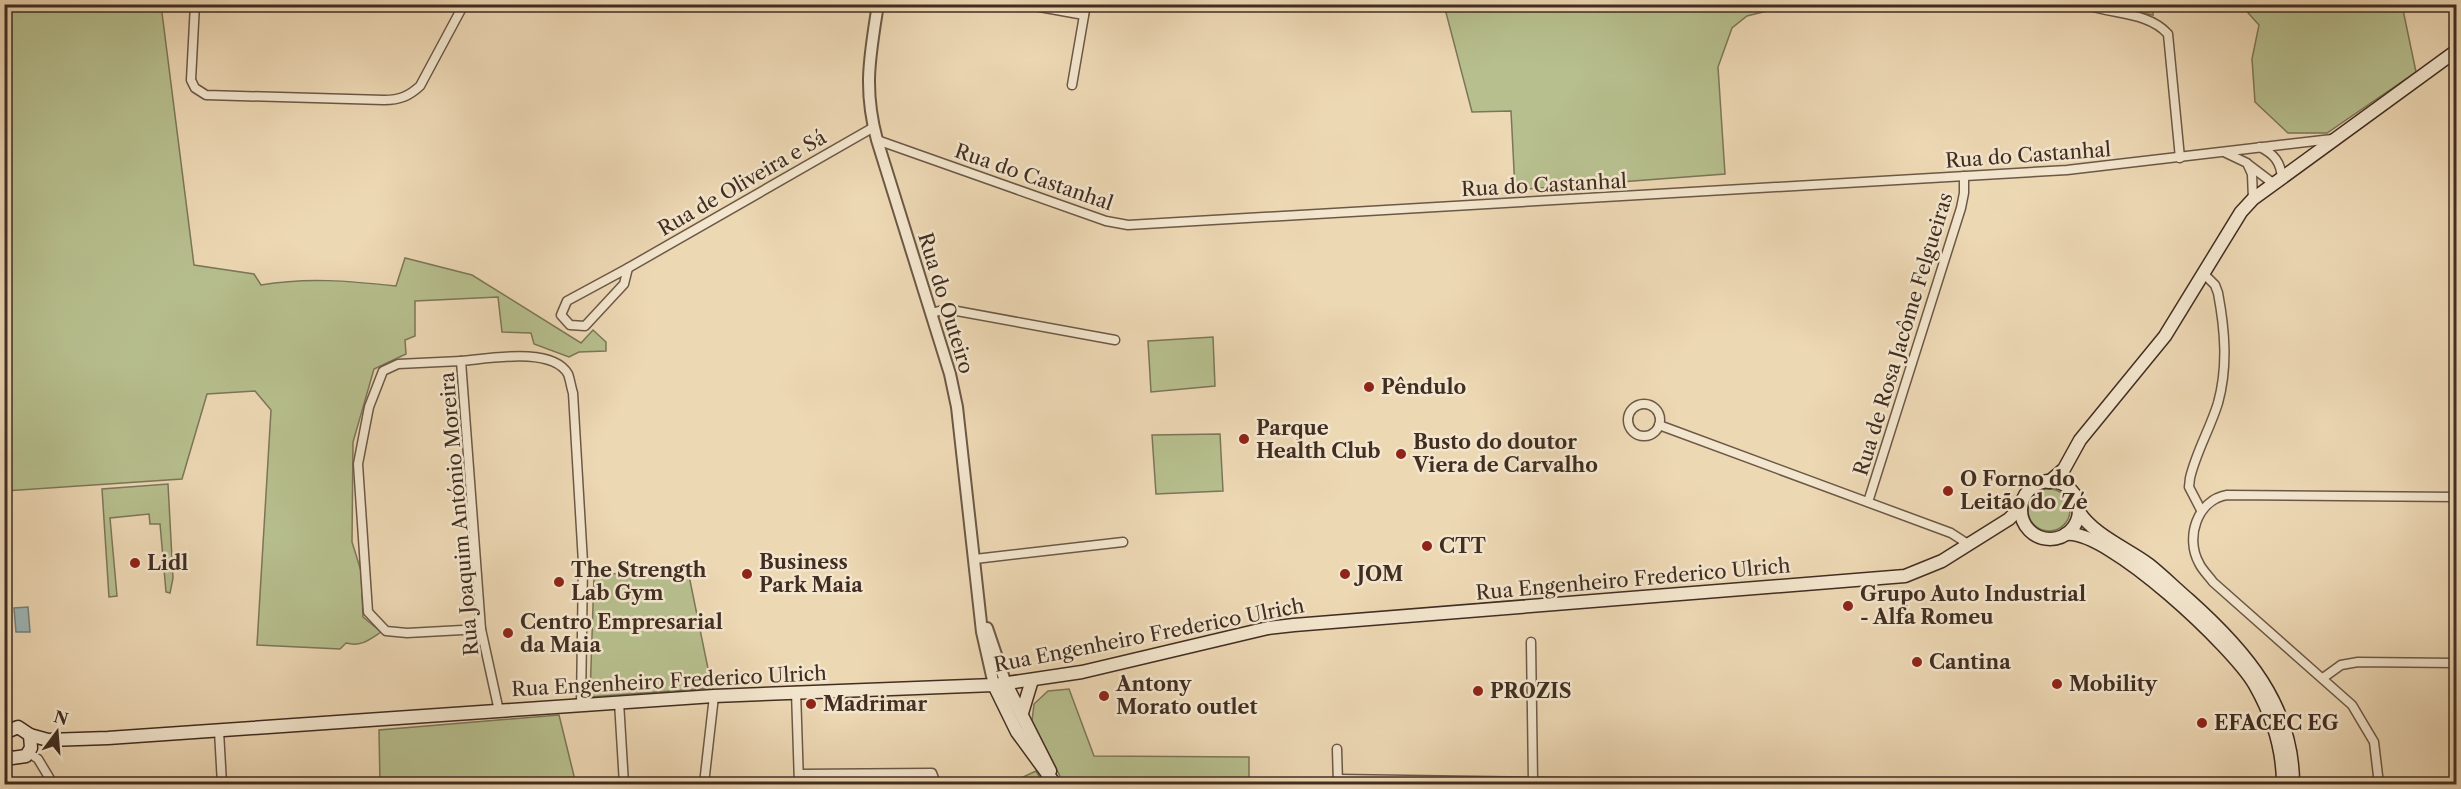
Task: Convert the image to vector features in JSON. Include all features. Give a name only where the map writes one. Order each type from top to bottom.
[{"type":"main road","points":[[2034,535],[2023,522],[2021,507],[2025,494],[2032,487],[2049,482],[2060,473],[2080,440],[2165,336],[2234,220],[2253,199],[2457,51]]},
{"type":"main road","points":[[2068,488],[2069,460]]},
{"type":"main road","points":[[2049,482],[2068,488],[2074,495],[2079,512],[2089,525],[2152,567],[2238,646],[2266,686],[2283,725],[2291,759],[2293,784]]},
{"type":"main road","name":"Rua Engenheiro Frederico Ulrich","points":[[4,753],[17,759],[30,745],[48,740],[219,731],[796,691],[1000,685],[1032,681],[1276,627],[1905,576],[1942,561],[2009,519],[2021,507]]},
{"type":"main road","points":[[2066,534],[2073,528],[2079,512]]},
{"type":"main road","points":[[1992,528],[2015,527],[2050,539],[2066,534],[2082,535],[2093,539],[2127,561],[2230,651],[2254,683],[2266,706],[2279,749],[2283,784]]},
{"type":"main road","points":[[1022,713],[1032,681]]},
{"type":"main road","points":[[1000,685],[1022,713],[1055,784]]},
{"type":"main road","points":[[1000,685],[1017,732],[1055,784]]},
{"type":"main road","name":"Rua Engenheiro Frederico Ulrich","points":[[6,726],[23,728],[30,745]]},
{"type":"street","points":[[195,4],[191,80],[195,88],[206,95],[397,100],[420,86],[464,4]]},
{"type":"street","name":"Rua do Outeiro","points":[[878,4],[868,83],[874,127],[932,313],[957,407],[982,615],[982,632],[1000,685]]},
{"type":"street","points":[[1023,4],[1084,15]]},
{"type":"street","points":[[1072,85],[1086,4]]},
{"type":"street","points":[[2084,4],[2103,11],[2149,19],[2158,23],[2168,34],[2180,158]]},
{"type":"street","name":"Rua de Oliveira e Sá","points":[[628,268],[624,284],[585,326],[570,325],[561,315],[567,301],[874,127]]},
{"type":"street","name":"Rua do Castanhal","points":[[877,140],[1106,221],[1128,225],[2067,170],[2336,139]]},
{"type":"street","points":[[2258,147],[2271,153],[2278,161],[2278,181]]},
{"type":"street","points":[[2225,153],[2278,181]]},
{"type":"street","points":[[2247,163],[2252,174],[2253,199]]},
{"type":"street","name":"Rua de Rosa Jacôme Felgueiras","points":[[1869,502],[1960,207],[1964,193],[1964,176]]},
{"type":"street","points":[[2202,510],[2190,487],[2190,478],[2223,383],[2225,345],[2218,293],[2215,285],[2203,273]]},
{"type":"street","points":[[932,313],[946,309],[1114,340]]},
{"type":"street","name":"Rua Joaquim António Moreira","points":[[499,711],[481,629],[460,361],[517,356],[540,357],[557,364],[567,374],[573,393],[583,563],[581,705]]},
{"type":"street","points":[[460,361],[398,364],[383,371],[369,407],[358,464],[368,612],[386,631],[406,633],[481,629]]},
{"type":"street","points":[[1659,425],[1951,533],[1968,544]]},
{"type":"street","points":[[2379,784],[2378,756],[2369,729],[2352,705],[2213,582],[2198,563],[2192,543],[2202,510],[2217,497],[2227,495],[2457,497]]},
{"type":"street","points":[[975,559],[1123,542]]},
{"type":"street","points":[[1531,642],[1533,781]]},
{"type":"street","points":[[2324,678],[2341,665],[2358,662],[2457,663]]},
{"type":"street","points":[[796,691],[800,774],[798,784]]},
{"type":"street","points":[[704,784],[714,696]]},
{"type":"street","points":[[619,702],[624,784]]},
{"type":"street","points":[[219,731],[222,784]]},
{"type":"street","points":[[30,745],[53,784]]},
{"type":"street","points":[[1337,749],[1338,782],[1533,781],[1691,784]]},
{"type":"street","points":[[800,774],[932,773],[936,784]]},
{"type":"green space","points":[[5,4],[161,5],[194,265],[254,274],[261,285],[312,280],[396,286],[405,258],[472,275],[581,343],[593,330],[606,342],[606,351],[579,352],[569,357],[534,344],[531,333],[502,332],[498,297],[415,301],[415,336],[405,340],[406,354],[374,369],[353,442],[352,542],[361,571],[363,617],[381,632],[369,640],[356,644],[346,643],[340,649],[257,645],[271,410],[255,391],[207,394],[182,479],[5,491]]},
{"type":"green space","points":[[1444,4],[1924,5],[1914,8],[1771,10],[1747,16],[1732,28],[1718,67],[1725,174],[1515,190],[1511,111],[1472,112]]},
{"type":"green space","points":[[2107,5],[2153,5],[2153,15],[2122,10]]},
{"type":"green space","points":[[2241,5],[2402,5],[2416,72],[2327,133],[2288,133],[2255,102],[2252,59],[2259,25]]},
{"type":"green space","points":[[1213,337],[1215,386],[1151,392],[1148,341]]},
{"type":"green space","points":[[1220,434],[1223,491],[1156,494],[1152,435]]},
{"type":"green space","points":[[168,484],[173,578],[170,593],[166,592],[160,524],[150,524],[149,514],[110,518],[117,596],[109,597],[102,489]]},
{"type":"green space","points":[[2049,489],[2064,495],[2070,510],[2064,525],[2049,531],[2034,525],[2028,510],[2034,495]]},
{"type":"green space","points":[[687,566],[712,688],[590,697],[594,576]]},
{"type":"green space","points":[[1069,689],[1094,756],[1249,757],[1249,784],[1064,784],[1032,721],[1034,704],[1048,691]]},
{"type":"green space","points":[[559,715],[576,784],[380,784],[379,730]]},
{"type":"green space","points":[[1036,771],[1044,784],[1008,784]]},
{"type":"water","points":[[28,607],[30,632],[16,632],[14,608]]},
{"type":"place","name":"Pêndulo","points":[[1369,387]]},
{"type":"place","name":"Parque Health Club","points":[[1244,439]]},
{"type":"place","name":"Busto do doutor Viera de Carvalho","points":[[1401,454]]},
{"type":"place","name":"O Forno do Leitão do Zé","points":[[1948,491]]},
{"type":"place","name":"CTT","points":[[1427,546]]},
{"type":"place","name":"Lidl","points":[[135,563]]},
{"type":"place","name":"Business Park Maia","points":[[747,574]]},
{"type":"place","name":"JOM","points":[[1345,574]]},
{"type":"place","name":"The Strength Lab Gym","points":[[559,582]]},
{"type":"place","name":"Grupo Auto Industrial - Alfa Romeu","points":[[1848,606]]},
{"type":"place","name":"Centro Empresarial da Maia","points":[[508,633]]},
{"type":"place","name":"Cantina","points":[[1917,662]]},
{"type":"place","name":"Mobility","points":[[2057,684]]},
{"type":"place","name":"PROZIS","points":[[1478,691]]},
{"type":"place","name":"Antony Morato outlet","points":[[1104,696]]},
{"type":"place","name":"Madrimar","points":[[811,704]]},
{"type":"place","name":"EFACEC EG","points":[[2202,723]]}]
